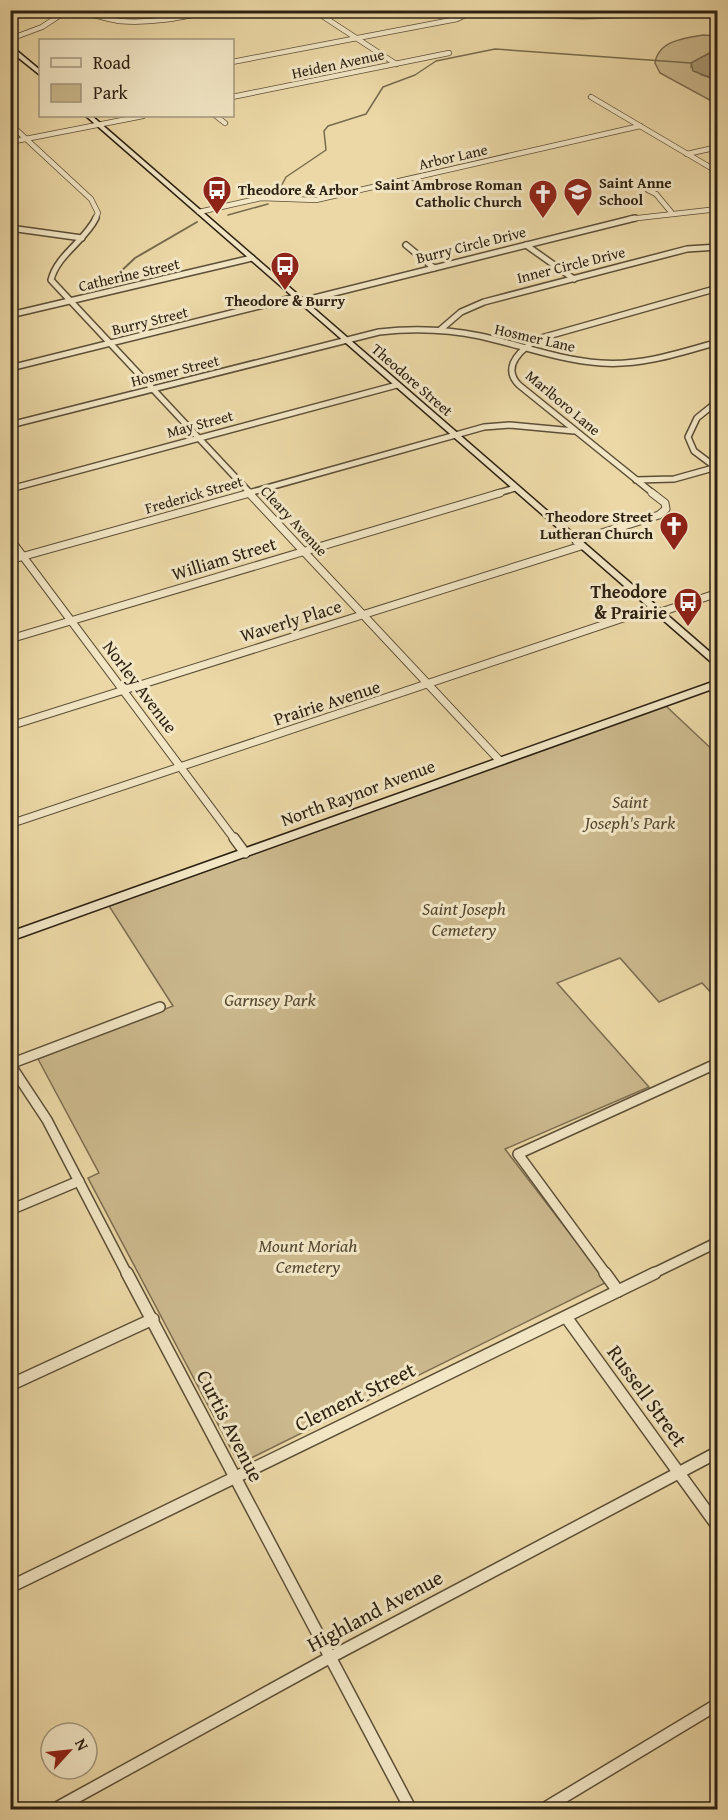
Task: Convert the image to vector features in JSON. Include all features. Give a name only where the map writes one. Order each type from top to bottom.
[{"type":"main road","points":[[10,47],[39,72]]},
{"type":"main road","name":"Theodore Street","points":[[90,117],[717,665]]},
{"type":"main road","name":"North Raynor Avenue","points":[[10,937],[717,683]]},
{"type":"street","points":[[10,39],[42,27],[68,10]]},
{"type":"street","points":[[74,10],[111,20],[146,22],[216,10]]},
{"type":"street","points":[[234,62],[457,19],[465,15]]},
{"type":"street","points":[[324,17],[396,64]]},
{"type":"street","name":"Heiden Avenue","points":[[234,98],[449,53]]},
{"type":"street","points":[[591,97],[717,172]]},
{"type":"street","points":[[10,142],[138,117]]},
{"type":"street","points":[[217,117],[225,123]]},
{"type":"street","points":[[10,124],[96,205],[98,213],[96,222],[82,238],[10,228]]},
{"type":"street","name":"Arbor Lane","points":[[199,212],[261,198],[316,200],[640,126]]},
{"type":"street","points":[[687,154],[717,147]]},
{"type":"street","points":[[648,190],[656,194],[671,212]]},
{"type":"street","name":"Burry Circle Drive","points":[[299,299],[638,217],[717,209]]},
{"type":"street","name":"Cleary Avenue","points":[[82,238],[51,275],[51,280],[68,302],[500,760]]},
{"type":"street","points":[[406,245],[434,268]]},
{"type":"street","points":[[526,245],[574,279]]},
{"type":"street","name":"Inner Circle Drive","points":[[440,330],[453,317],[476,305],[687,249],[717,247]]},
{"type":"street","name":"Catherine Street","points":[[10,315],[252,258]]},
{"type":"street","name":"Marlboro Lane","points":[[666,509],[665,503],[574,431],[512,378],[511,369],[515,359],[524,348],[541,338],[717,288]]},
{"type":"street","name":"Burry Street","points":[[10,368],[299,299]]},
{"type":"street","name":"Hosmer Lane","points":[[345,340],[392,330],[440,330],[591,363],[628,364],[661,358],[717,342]]},
{"type":"street","name":"Hosmer Street","points":[[10,425],[345,340]]},
{"type":"street","name":"May Street","points":[[10,489],[397,385]]},
{"type":"street","points":[[717,400],[696,419],[689,434],[689,444],[717,468]]},
{"type":"street","name":"Frederick Street","points":[[10,560],[484,428],[510,425],[574,431]]},
{"type":"street","points":[[636,480],[674,479],[717,468]]},
{"type":"street","name":"William Street","points":[[10,639],[515,488]]},
{"type":"street","name":"Waverly Place","points":[[10,726],[363,615],[659,515],[666,509]]},
{"type":"street","name":"Norley Avenue","points":[[10,539],[245,853]]},
{"type":"street","name":"Prairie Avenue","points":[[10,824],[429,685],[717,593]]},
{"type":"street","points":[[10,1064],[160,1007]]},
{"type":"street","name":"Curtis Avenue","points":[[10,1064],[47,1120],[153,1319],[233,1477],[411,1809]]},
{"type":"street","points":[[618,1291],[518,1154],[717,1064]]},
{"type":"street","points":[[10,1210],[79,1181]]},
{"type":"street","name":"Clement Street","points":[[10,1587],[717,1242]]},
{"type":"street","name":"Russell Street","points":[[566,1317],[717,1527]]},
{"type":"street","points":[[10,1385],[153,1319]]},
{"type":"street","name":"Highland Avenue","points":[[53,1809],[329,1658],[717,1452]]},
{"type":"street","points":[[542,1809],[717,1704]]},
{"type":"green space","points":[[545,10],[669,11],[585,19],[553,17],[545,14]]},
{"type":"green space","points":[[703,35],[717,36],[717,49],[692,63],[691,67],[702,75],[717,80],[717,104],[660,73],[655,63],[657,56],[666,45],[680,39]]},
{"type":"green space","points":[[666,706],[717,754],[717,999],[702,983],[659,1002],[620,958],[557,983],[649,1087],[505,1149],[607,1282],[239,1464],[88,1178],[99,1173],[38,1059],[173,1006],[109,906]]},
{"type":"shaded area","points":[[717,49],[717,80],[693,71],[691,63]]},
{"type":"waterway","points":[[10,17],[53,13]]},
{"type":"waterway","points":[[70,14],[78,13]]},
{"type":"waterway","points":[[278,192],[286,177],[326,150],[324,131],[328,126],[366,114],[383,87],[415,75],[436,61],[495,49],[691,63]]},
{"type":"waterway","points":[[228,215],[268,204]]},
{"type":"waterway","points":[[116,276],[135,258],[197,222]]},
{"type":"place","name":"Theodore & Arbor","points":[[217,216]]},
{"type":"place","name":"Saint Anne School","points":[[578,218]]},
{"type":"place","name":"Saint Ambrose Roman Catholic Church","points":[[543,220]]},
{"type":"place","name":"Theodore & Burry","points":[[285,292]]},
{"type":"place","name":"Theodore Street Lutheran Church","points":[[674,552]]},
{"type":"place","name":"Theodore & Prairie","points":[[688,628]]},
{"type":"park label","name":"Saint Joseph's Park","points":[[630,812]]},
{"type":"park label","name":"Saint Joseph Cemetery","points":[[464,919]]},
{"type":"park label","name":"Garnsey Park","points":[[270,1000]]},
{"type":"park label","name":"Mount Moriah Cemetery","points":[[308,1256]]}]
